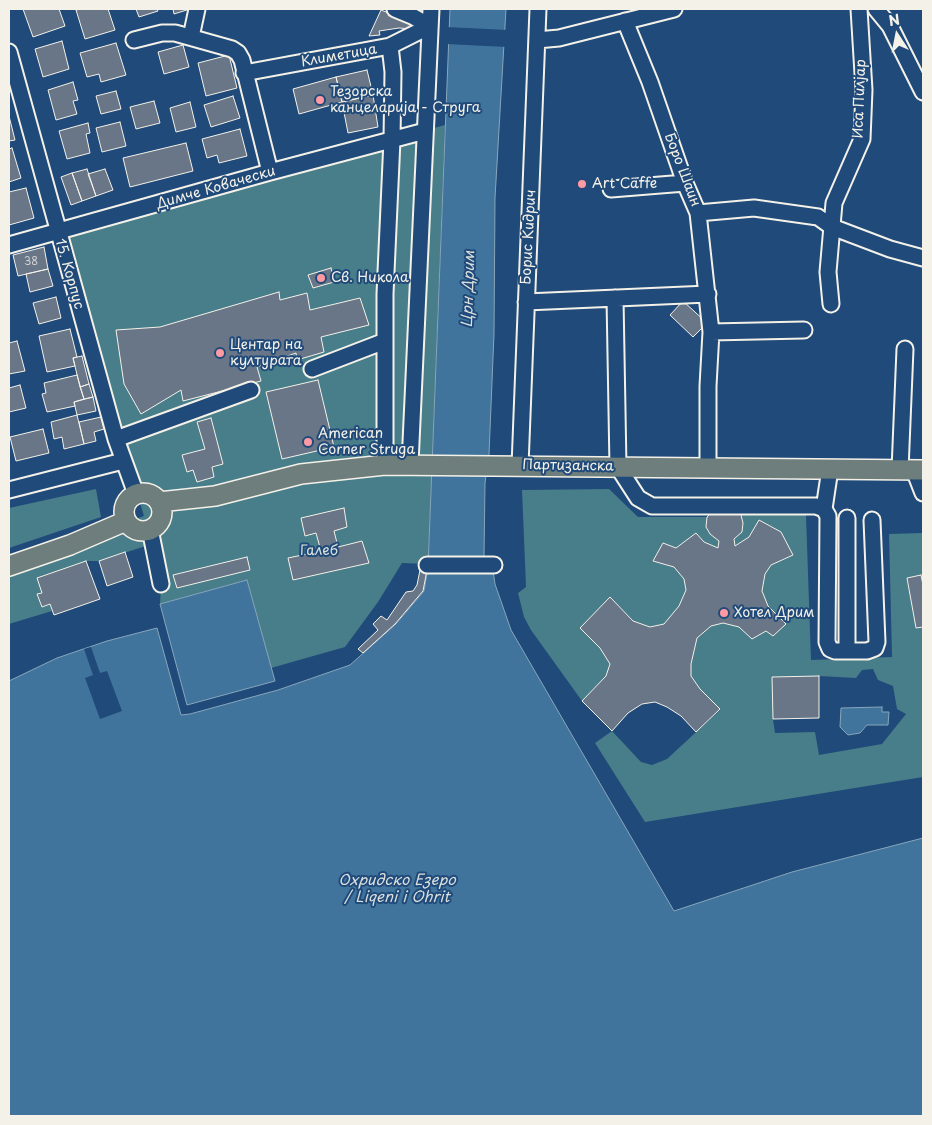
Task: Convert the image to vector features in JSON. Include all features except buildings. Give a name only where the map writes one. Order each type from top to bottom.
[{"type":"main road","name":"Партизанска","points":[[159,502],[215,496],[301,474],[385,465],[913,470]]},
{"type":"main road","points":[[145,493],[153,496],[159,502],[162,515],[154,525],[141,530],[133,528],[126,521],[125,505],[129,498],[136,494],[145,493]]},
{"type":"main road","name":"Партизанска","points":[[154,525],[215,496]]},
{"type":"main road","points":[[9,566],[70,545],[126,521]]},
{"type":"street","points":[[191,37],[197,9]]},
{"type":"street","points":[[395,9],[430,26]]},
{"type":"street","points":[[410,464],[431,9]]},
{"type":"street","name":"Борис Кидрич","points":[[514,466],[526,302],[538,9]]},
{"type":"street","points":[[537,40],[559,38],[674,9]]},
{"type":"street","name":"Иса Пилјар","points":[[832,304],[828,272],[834,203],[862,139],[864,90],[859,9]]},
{"type":"street","points":[[876,9],[890,26],[923,92]]},
{"type":"street","name":"Боро Шаин","points":[[625,21],[650,82],[685,182],[698,213],[754,208],[818,217],[832,227],[890,249],[923,258]]},
{"type":"street","name":"Климетица","points":[[244,73],[390,46],[430,26]]},
{"type":"street","points":[[134,40],[162,33],[191,37],[232,49],[238,53],[242,60],[270,172]]},
{"type":"street","points":[[385,465],[385,294],[393,72],[390,46]]},
{"type":"street","name":"15. Корпус","points":[[9,52],[116,439],[136,494]]},
{"type":"street","name":"Димче Ковачески","points":[[9,245],[270,172],[425,132]]},
{"type":"street","points":[[611,189],[685,182]]},
{"type":"street","points":[[698,213],[711,332],[708,386],[708,468]]},
{"type":"street","points":[[526,302],[708,294]]},
{"type":"street","points":[[615,298],[618,467],[638,498],[652,506],[816,506],[824,508]]},
{"type":"street","points":[[711,332],[804,330]]},
{"type":"street","points":[[312,369],[385,341]]},
{"type":"street","points":[[905,349],[913,470],[923,493]]},
{"type":"street","points":[[116,439],[251,390]]},
{"type":"street","points":[[9,490],[123,461]]},
{"type":"street","points":[[830,469],[824,508],[828,516],[827,642],[830,649],[835,651],[867,651],[875,648],[877,642],[872,520]]},
{"type":"street","points":[[847,518],[847,651]]},
{"type":"street","points":[[154,525],[161,584]]},
{"type":"street","points":[[427,565],[494,565]]},
{"type":"green space","name":"Галеб","points":[[445,125],[428,564],[402,563],[378,602],[345,647],[271,668],[247,580],[160,604],[161,584],[152,544],[99,561],[86,561],[38,578],[42,593],[37,594],[42,607],[50,604],[52,611],[9,624],[9,566],[144,516],[58,232]]},
{"type":"green space","points":[[96,489],[101,517],[9,548],[9,508]]},
{"type":"green space","points":[[609,489],[638,517],[707,517],[706,527],[710,534],[719,541],[718,548],[704,542],[696,533],[676,548],[663,543],[653,561],[674,567],[684,579],[686,590],[679,606],[664,624],[650,627],[633,621],[610,597],[581,628],[600,648],[610,664],[606,676],[582,701],[531,630],[524,617],[518,593],[526,587],[522,490]]},
{"type":"green space","points":[[741,515],[806,515],[811,660],[892,657],[889,534],[923,533],[923,585],[921,576],[907,578],[916,628],[923,627],[923,777],[645,822],[595,743],[612,731],[641,762],[652,765],[667,759],[720,710],[700,689],[691,676],[691,664],[697,638],[711,626],[723,623],[766,631],[773,636],[785,624],[768,606],[762,591],[765,574],[771,565],[793,555],[781,532],[759,520],[749,537],[735,546],[734,539],[742,532],[743,523]],"holes":[[[873,669],[878,680],[893,686],[897,709],[906,714],[882,744],[819,755],[815,732],[775,733],[773,719],[819,676],[856,678],[862,670]]]},
{"type":"water","name":"Охридско Езеро / Liqeni i Ohrit","points":[[450,9],[506,9],[495,198],[494,334],[489,454],[485,483],[484,557],[491,557],[495,584],[511,630],[674,911],[792,872],[923,838],[923,1116],[9,1116],[9,681],[57,658],[107,641],[157,628],[181,715],[190,714],[278,690],[350,665],[396,624],[424,591],[428,567]]},
{"type":"water","points":[[247,580],[275,681],[187,705],[160,604]]},
{"type":"water","points":[[882,707],[882,712],[889,712],[888,725],[867,725],[860,733],[848,735],[840,727],[841,708]]},
{"type":"pier","points":[[446,27],[508,30],[507,47],[446,44]]},
{"type":"pier","points":[[91,647],[100,673],[107,671],[122,711],[100,719],[85,678],[93,675],[84,649]]},
{"type":"place","name":"Тезорска канцеларија - Струга","points":[[320,100]]},
{"type":"place","name":"Art Caffe","points":[[582,184]]},
{"type":"place","name":"Св. Никола","points":[[321,278]]},
{"type":"place","name":"Центар на културата","points":[[220,353]]},
{"type":"place","name":"American Corner Struga","points":[[308,442]]},
{"type":"place","name":"Хотел Дрим","points":[[724,613]]},
{"type":"water label","name":"Црн Дрим","points":[[469,289]]}]
